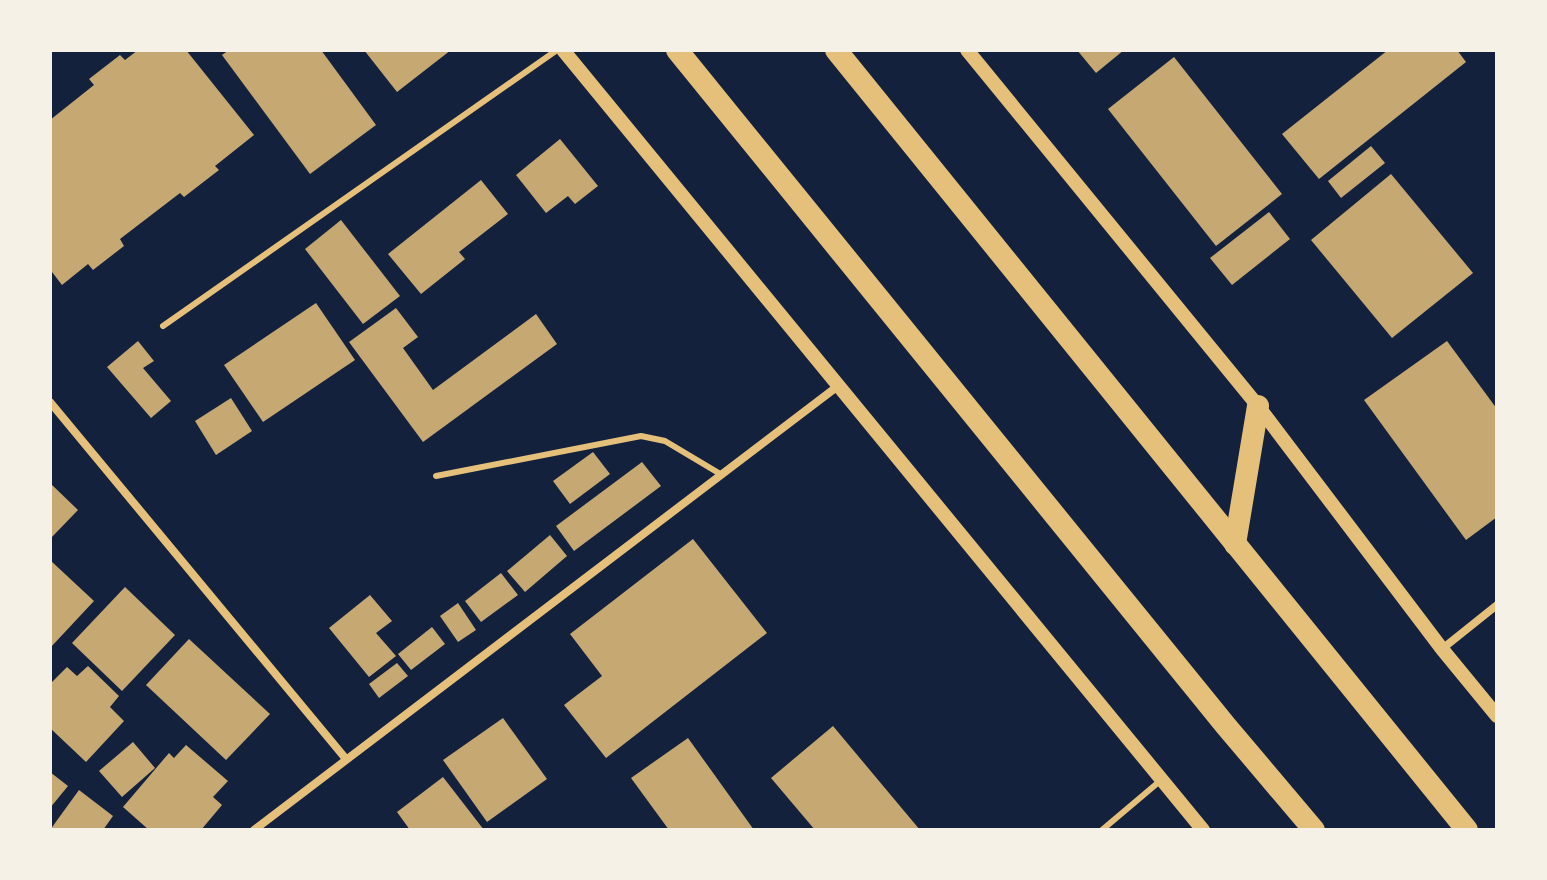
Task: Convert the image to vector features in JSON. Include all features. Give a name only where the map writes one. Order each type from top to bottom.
[{"type":"highway","points":[[677,50],[1216,714],[1314,830]]},
{"type":"highway","points":[[836,50],[1467,830]]},
{"type":"highway","points":[[1235,544],[1258,406]]},
{"type":"street","points":[[560,50],[1203,830]]},
{"type":"street","points":[[967,50],[1258,406],[1442,649],[1497,716]]},
{"type":"street","points":[[254,830],[838,386]]},
{"type":"street","points":[[50,402],[346,759]]},
{"type":"street","points":[[1442,649],[1497,605]]},
{"type":"lane","points":[[163,326],[560,50]]},
{"type":"lane","points":[[436,476],[641,436],[665,441],[722,475]]},
{"type":"lane","points":[[1102,830],[1161,780]]},
{"type":"building","points":[[138,50],[186,50],[254,135],[215,166],[219,170],[184,197],[180,193],[120,239],[124,246],[93,270],[88,264],[62,285],[52,272],[50,274],[50,120],[94,85],[89,79],[120,55],[125,60]]},
{"type":"building","points":[[229,50],[321,50],[376,125],[310,174],[222,55]]},
{"type":"building","points":[[364,50],[451,50],[397,92]]},
{"type":"building","points":[[1077,50],[1124,50],[1096,73]]},
{"type":"building","points":[[1388,50],[1457,50],[1466,62],[1319,179],[1282,134]]},
{"type":"building","points":[[1174,57],[1282,194],[1216,246],[1108,109]]},
{"type":"building","points":[[560,139],[598,186],[575,204],[568,196],[546,213],[516,175]]},
{"type":"building","points":[[1371,146],[1385,163],[1341,198],[1328,181]]},
{"type":"building","points":[[1391,174],[1473,273],[1392,338],[1311,240]]},
{"type":"building","points":[[481,180],[508,214],[459,252],[465,259],[421,294],[388,254]]},
{"type":"building","points":[[1269,212],[1290,239],[1232,285],[1210,258]]},
{"type":"building","points":[[341,220],[400,296],[363,324],[305,249]]},
{"type":"building","points":[[316,303],[355,360],[263,422],[224,365]]},
{"type":"building","points":[[396,308],[418,337],[403,348],[433,390],[536,314],[557,344],[423,442],[349,342]]},
{"type":"building","points":[[138,341],[154,361],[143,368],[171,401],[151,418],[107,367]]},
{"type":"building","points":[[1447,341],[1497,409],[1497,517],[1466,540],[1364,400]]},
{"type":"building","points":[[231,398],[252,431],[216,455],[195,421]]},
{"type":"building","points":[[593,452],[610,474],[570,504],[553,481]]},
{"type":"building","points":[[642,462],[661,486],[574,551],[556,526]]},
{"type":"building","points":[[50,483],[78,510],[50,539]]},
{"type":"building","points":[[550,535],[567,556],[525,592],[507,571]]},
{"type":"building","points":[[693,539],[767,633],[606,758],[564,705],[602,676],[570,634]]},
{"type":"building","points":[[50,560],[94,601],[50,648]]},
{"type":"building","points":[[501,573],[518,595],[481,622],[465,601]]},
{"type":"building","points":[[125,587],[175,635],[122,691],[72,643]]},
{"type":"building","points":[[370,595],[392,621],[376,633],[396,656],[369,677],[329,628]]},
{"type":"building","points":[[458,603],[476,630],[458,642],[440,616]]},
{"type":"building","points":[[432,627],[445,644],[411,670],[398,654]]},
{"type":"building","points":[[189,639],[270,714],[226,760],[146,685]]},
{"type":"building","points":[[397,663],[408,676],[379,698],[369,684]]},
{"type":"building","points":[[88,666],[119,696],[110,707],[124,721],[86,762],[50,728],[50,684],[67,667],[77,676]]},
{"type":"building","points":[[503,718],[547,779],[487,822],[443,760]]},
{"type":"building","points":[[833,726],[920,830],[815,830],[771,778]]},
{"type":"building","points":[[688,738],[754,830],[669,830],[631,778]]},
{"type":"building","points":[[133,742],[155,768],[122,797],[99,771]]},
{"type":"building","points":[[186,745],[228,781],[213,797],[222,805],[201,830],[149,830],[123,807],[169,753],[174,758]]},
{"type":"building","points":[[50,772],[68,786],[50,808]]},
{"type":"building","points":[[443,777],[484,830],[410,830],[397,812]]},
{"type":"building","points":[[79,790],[113,816],[103,830],[50,830]]}]
